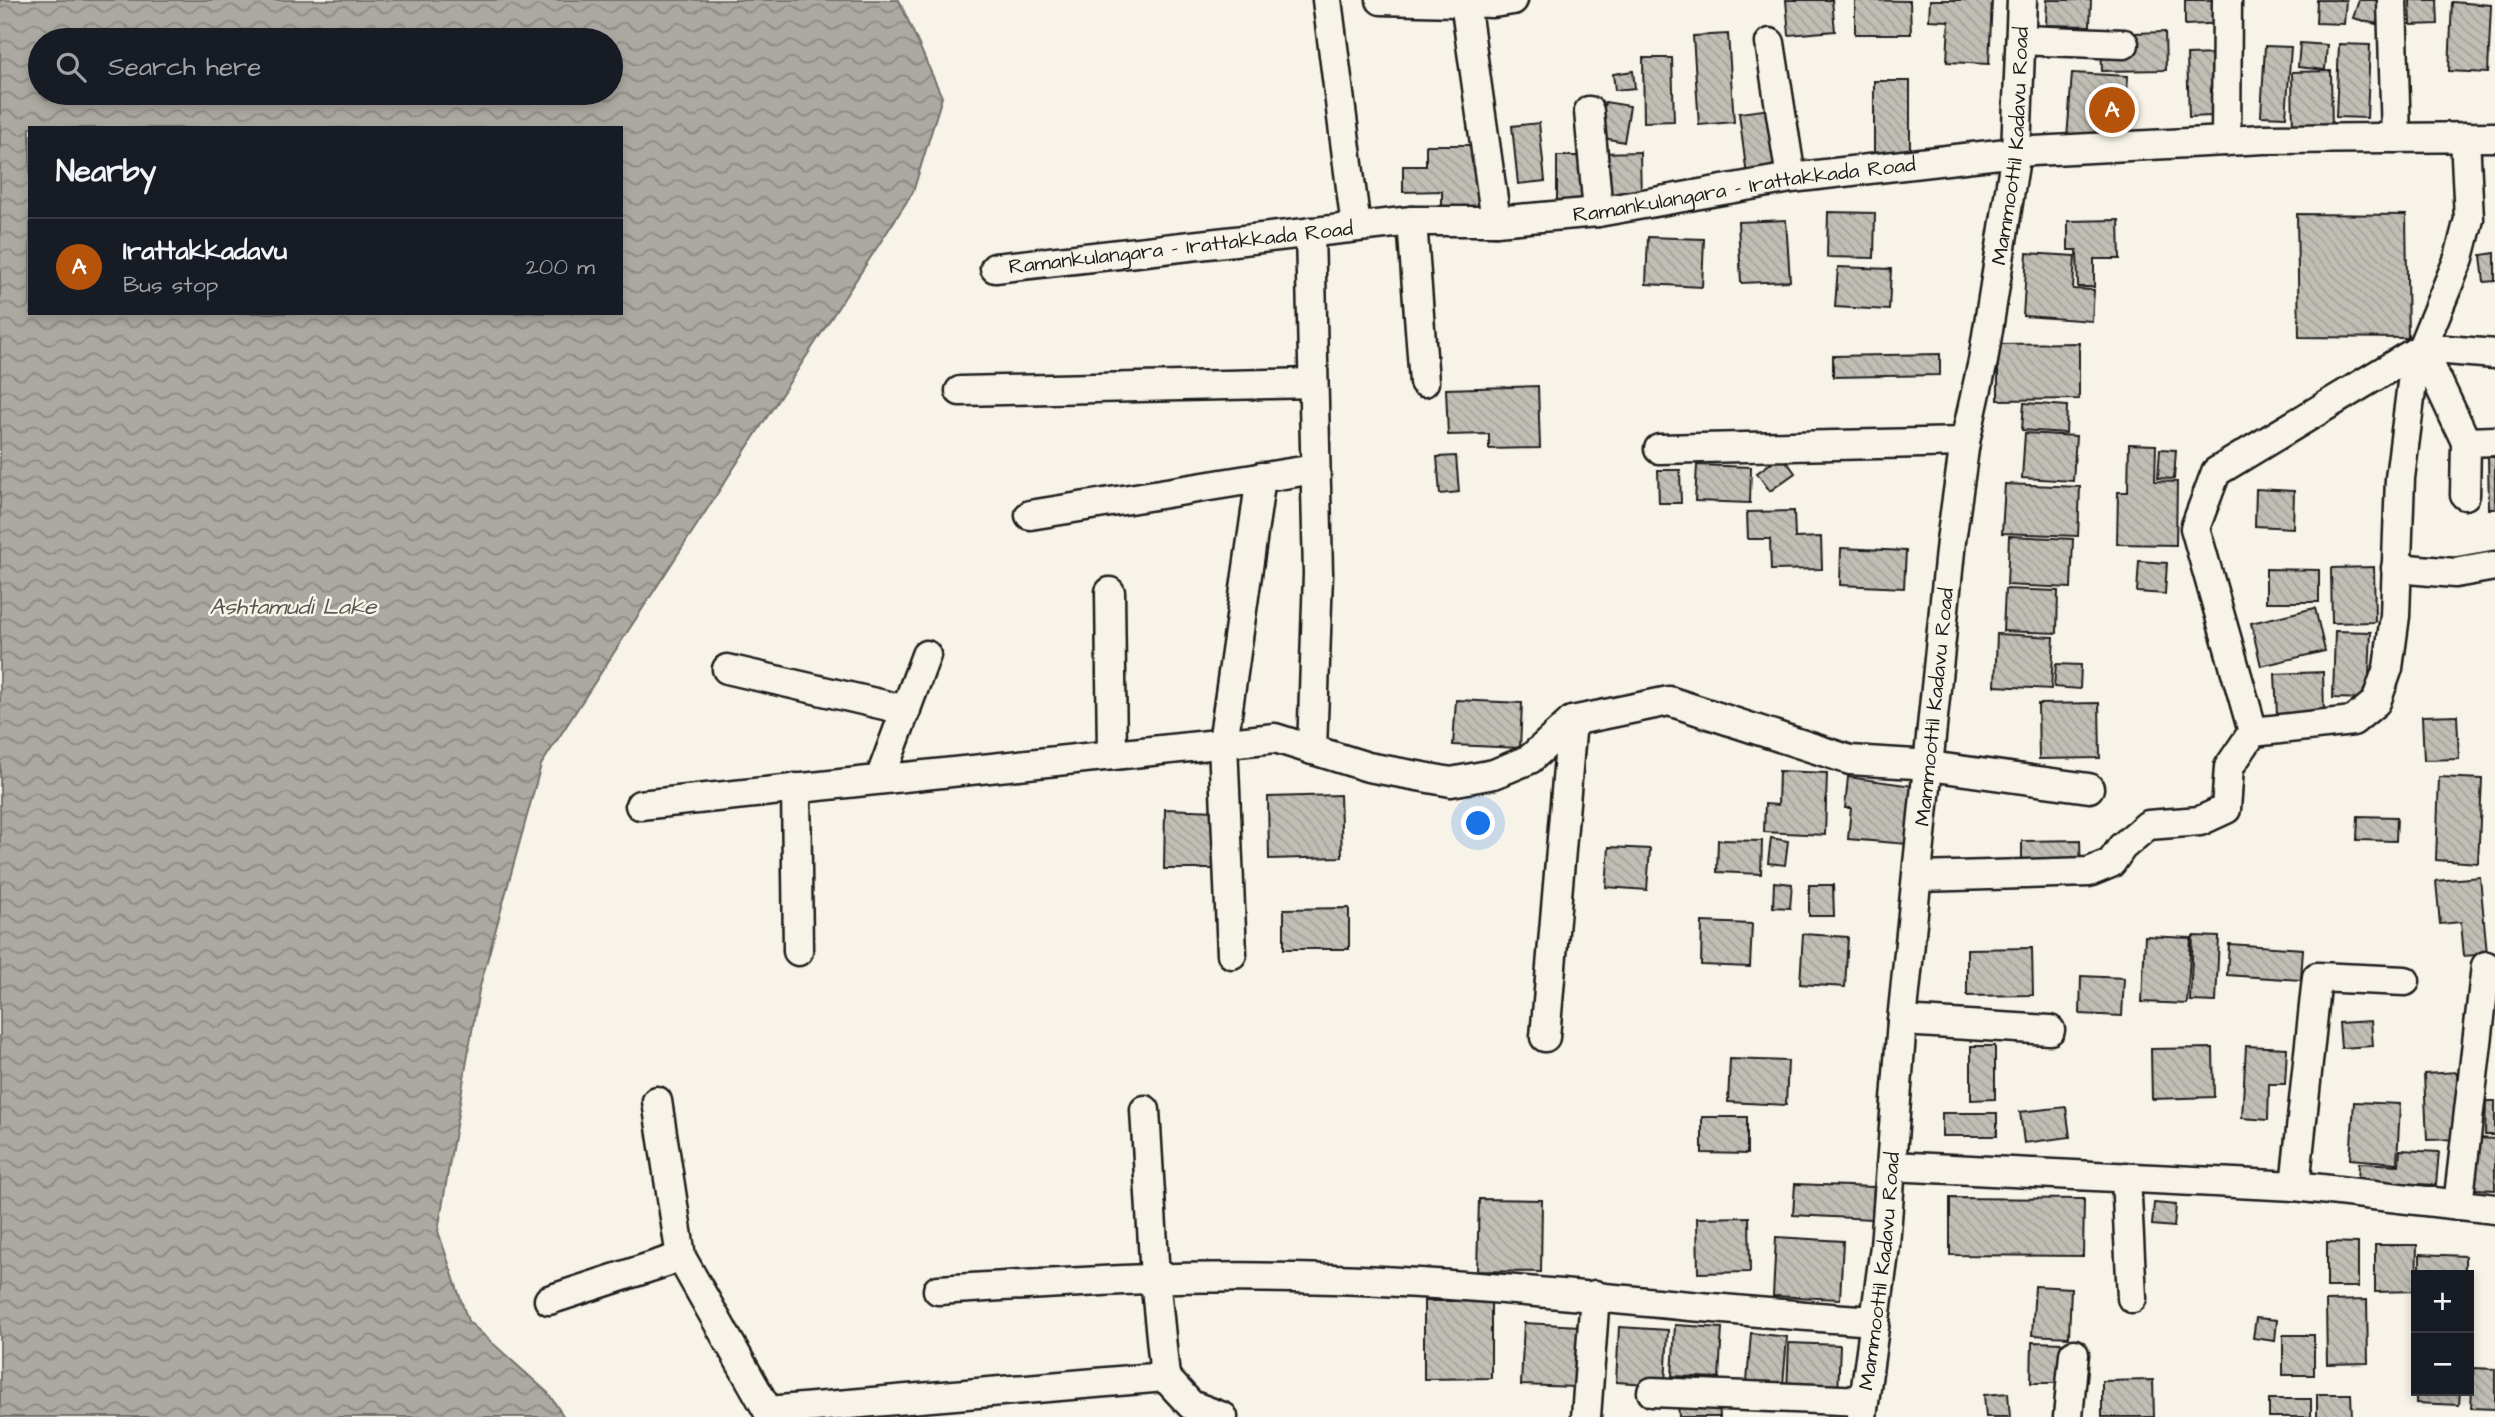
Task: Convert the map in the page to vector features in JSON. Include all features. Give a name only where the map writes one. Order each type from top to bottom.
[{"type":"street","points":[[1327,0],[1356,227]]},
{"type":"street","points":[[1381,0],[1513,0]]},
{"type":"street","name":"Mammoottil Kadavu Road","points":[[1863,1409],[1891,1166],[1902,1021],[1919,877],[1948,566],[1965,442],[1983,361],[2016,152],[2022,0]]},
{"type":"street","points":[[2226,141],[2227,0]]},
{"type":"street","points":[[2392,0],[2396,138]]},
{"type":"street","points":[[1465,2],[1496,221]]},
{"type":"street","points":[[2021,40],[2124,44]]},
{"type":"street","points":[[1770,43],[1791,178]]},
{"type":"street","points":[[1589,111],[1598,212]]},
{"type":"street","points":[[2253,732],[2353,721],[2376,702],[2388,668],[2400,478],[2414,367],[2459,258],[2469,219],[2465,137]]},
{"type":"street","name":"Ramankulangara - Irattakkada Road","points":[[995,268],[1412,221],[1496,221],[1598,212],[1791,178],[2016,152],[2226,141],[2495,137]]},
{"type":"street","points":[[1412,221],[1424,382]]},
{"type":"street","points":[[1310,232],[1318,574],[1312,750]]},
{"type":"street","points":[[2422,348],[2466,442],[2465,495]]},
{"type":"street","points":[[1919,877],[2089,873],[2111,863],[2122,846],[2148,825],[2200,821],[2226,809],[2230,767],[2253,732],[2195,528],[2216,472],[2422,348],[2495,354]]},
{"type":"street","points":[[960,391],[1313,383]]},
{"type":"street","points":[[2466,442],[2495,441]]},
{"type":"street","points":[[1660,449],[1965,442]]},
{"type":"street","points":[[1030,515],[1315,468]]},
{"type":"street","points":[[1232,954],[1223,743],[1261,477]]},
{"type":"street","points":[[2396,568],[2455,573],[2495,566]]},
{"type":"street","points":[[1110,592],[1112,755]]},
{"type":"street","points":[[880,779],[926,655]]},
{"type":"street","points":[[727,669],[906,710]]},
{"type":"street","points":[[640,805],[1275,738],[1368,767],[1451,782],[1494,774],[1530,759],[1572,721],[1669,701],[1850,760],[1928,766],[2089,788]]},
{"type":"street","points":[[1545,1037],[1572,721]]},
{"type":"street","points":[[796,788],[798,951]]},
{"type":"street","points":[[2458,1205],[2486,966]]},
{"type":"street","points":[[2295,1186],[2316,977],[2404,981]]},
{"type":"street","points":[[1902,1021],[2050,1030]]},
{"type":"street","points":[[657,1101],[681,1257],[768,1411],[1165,1377]]},
{"type":"street","points":[[1145,1110],[1155,1278],[1165,1377],[1191,1405],[1223,1417]]},
{"type":"street","points":[[1891,1166],[2295,1186],[2495,1209]]},
{"type":"street","points":[[2126,1177],[2132,1298]]},
{"type":"street","points":[[549,1300],[681,1257]]},
{"type":"street","points":[[938,1290],[1155,1278],[1307,1278],[1595,1295],[1708,1310],[1875,1321]]},
{"type":"street","points":[[1586,1417],[1595,1295]]},
{"type":"street","points":[[2068,1417],[2074,1354]]},
{"type":"street","points":[[1652,1392],[1863,1409]]},
{"type":"water","name":"Ashtamudi Lake","points":[[0,0],[899,0],[942,97],[913,192],[541,765],[479,990],[438,1231],[468,1321],[548,1393],[564,1417],[0,1417]]},
{"type":"building","points":[[1786,0],[1832,0],[1835,31],[1789,35]]},
{"type":"building","points":[[1855,0],[1910,1],[1911,34],[1855,34]]},
{"type":"building","points":[[1930,0],[1992,0],[1989,64],[1947,62],[1949,21],[1929,20]]},
{"type":"building","points":[[2047,0],[2091,0],[2090,26],[2046,25]]},
{"type":"building","points":[[2185,0],[2228,0],[2229,23],[2185,25]]},
{"type":"building","points":[[2317,0],[2346,0],[2344,24],[2316,23]]},
{"type":"building","points":[[2359,0],[2384,0],[2376,24],[2353,18]]},
{"type":"building","points":[[2410,0],[2437,0],[2438,24],[2411,25]]},
{"type":"building","points":[[2452,2],[2491,5],[2488,73],[2449,71]]},
{"type":"building","points":[[2165,32],[2166,70],[2102,71],[2101,34]]},
{"type":"building","points":[[1728,34],[1734,122],[1699,125],[1693,36]]},
{"type":"building","points":[[2300,43],[2327,45],[2325,70],[2298,67]]},
{"type":"building","points":[[2339,44],[2370,45],[2367,118],[2336,117]]},
{"type":"building","points":[[2265,46],[2291,47],[2286,117],[2261,116]]},
{"type":"building","points":[[2218,54],[2237,115],[2189,117],[2187,55]]},
{"type":"building","points":[[1643,58],[1672,58],[1674,121],[1644,122]]},
{"type":"building","points":[[1633,71],[1635,88],[1615,90],[1613,74]]},
{"type":"building","points":[[2331,71],[2332,134],[2293,135],[2292,72]]},
{"type":"building","points":[[2072,73],[2128,76],[2124,143],[2067,139]]},
{"type":"building","points":[[1874,81],[1910,81],[1910,162],[1874,162]]},
{"type":"building","points":[[1605,102],[1630,106],[1624,142],[1599,137]]},
{"type":"building","points":[[1778,108],[1786,171],[1747,176],[1739,113]]},
{"type":"building","points":[[1539,123],[1545,181],[1518,184],[1512,126]]},
{"type":"building","points":[[1426,145],[1479,145],[1478,213],[1442,212],[1442,191],[1403,192],[1403,166],[1426,166]]},
{"type":"building","points":[[1640,152],[1641,199],[1601,200],[1599,153]]},
{"type":"building","points":[[1557,156],[1589,156],[1588,207],[1557,208]]},
{"type":"building","points":[[1828,212],[1875,213],[1874,258],[1827,257]]},
{"type":"building","points":[[2297,214],[2406,215],[2408,338],[2299,337]]},
{"type":"building","points":[[1786,220],[1790,281],[1741,283],[1738,222]]},
{"type":"building","points":[[2119,220],[2120,259],[2094,259],[2094,287],[2078,287],[2077,250],[2068,250],[2068,221]]},
{"type":"building","points":[[1648,237],[1704,239],[1702,287],[1646,284]]},
{"type":"building","points":[[2027,253],[2075,256],[2073,289],[2094,290],[2092,321],[2023,316]]},
{"type":"building","points":[[2495,253],[2495,281],[2484,282],[2481,255]]},
{"type":"building","points":[[1838,267],[1891,269],[1889,310],[1835,307]]},
{"type":"building","points":[[2079,343],[2079,399],[1998,400],[1998,344]]},
{"type":"building","points":[[1940,354],[1940,375],[1833,377],[1833,356]]},
{"type":"building","points":[[1538,386],[1540,448],[1489,449],[1489,434],[1448,435],[1446,389]]},
{"type":"building","points":[[2024,403],[2067,406],[2066,433],[2022,430]]},
{"type":"building","points":[[2025,433],[2076,436],[2073,481],[2022,478]]},
{"type":"building","points":[[2129,444],[2156,445],[2155,481],[2177,482],[2176,545],[2117,544],[2118,492],[2128,492]]},
{"type":"building","points":[[2160,449],[2176,450],[2174,479],[2158,478]]},
{"type":"building","points":[[1782,455],[1795,473],[1770,491],[1757,473]]},
{"type":"building","points":[[1456,456],[1459,492],[1440,494],[1437,457]]},
{"type":"building","points":[[2488,457],[2495,457],[2495,509],[2489,509]]},
{"type":"building","points":[[1697,465],[1751,467],[1750,503],[1695,501]]},
{"type":"building","points":[[1658,470],[1680,470],[1681,503],[1659,503]]},
{"type":"building","points":[[2005,484],[2080,487],[2078,536],[2002,533]]},
{"type":"building","points":[[2256,489],[2294,491],[2293,528],[2255,526]]},
{"type":"building","points":[[1794,511],[1795,538],[1821,537],[1822,569],[1771,570],[1770,539],[1748,539],[1747,512]]},
{"type":"building","points":[[2009,536],[2073,539],[2071,588],[2007,585]]},
{"type":"building","points":[[1841,548],[1906,551],[1904,588],[1840,585]]},
{"type":"building","points":[[2139,561],[2167,563],[2165,594],[2137,592]]},
{"type":"building","points":[[2374,567],[2375,622],[2332,623],[2331,568]]},
{"type":"building","points":[[2266,569],[2319,570],[2319,602],[2266,602]]},
{"type":"building","points":[[2005,589],[2058,591],[2057,633],[2003,631]]},
{"type":"building","points":[[2315,608],[2325,651],[2261,666],[2251,623]]},
{"type":"building","points":[[2335,631],[2371,632],[2368,699],[2333,698]]},
{"type":"building","points":[[1997,634],[2054,637],[2051,689],[1995,686]]},
{"type":"building","points":[[2056,664],[2081,665],[2080,689],[2054,687]]},
{"type":"building","points":[[2323,672],[2324,714],[2277,715],[2275,674]]},
{"type":"building","points":[[1456,700],[1522,703],[1520,748],[1453,745]]},
{"type":"building","points":[[2099,703],[2100,758],[2039,759],[2038,704]]},
{"type":"building","points":[[2457,715],[2459,759],[2424,760],[2422,716]]},
{"type":"building","points":[[1779,771],[1827,773],[1825,835],[1764,832],[1765,804],[1778,805]]},
{"type":"building","points":[[1848,777],[1913,786],[1907,844],[1848,839],[1851,808],[1845,808]]},
{"type":"building","points":[[2439,777],[2482,779],[2478,863],[2436,860]]},
{"type":"building","points":[[1340,795],[1342,857],[1269,859],[1268,797]]},
{"type":"building","points":[[1165,809],[1216,811],[1214,869],[1164,869]]},
{"type":"building","points":[[2358,816],[2397,817],[2396,841],[2357,840]]},
{"type":"building","points":[[1771,838],[1788,841],[1785,865],[1768,863]]},
{"type":"building","points":[[1718,840],[1762,841],[1761,874],[1717,872]]},
{"type":"building","points":[[2080,840],[2081,879],[2022,879],[2022,841]]},
{"type":"building","points":[[1609,847],[1650,849],[1647,890],[1606,887]]},
{"type":"building","points":[[2480,877],[2487,954],[2464,956],[2461,922],[2440,924],[2436,881]]},
{"type":"building","points":[[1774,882],[1792,884],[1790,908],[1773,907]]},
{"type":"building","points":[[1809,885],[1833,885],[1834,916],[1809,916]]},
{"type":"building","points":[[1349,908],[1349,949],[1284,949],[1284,909]]},
{"type":"building","points":[[1702,922],[1752,924],[1750,967],[1701,965]]},
{"type":"building","points":[[1803,934],[1848,937],[1845,987],[1800,984]]},
{"type":"building","points":[[2145,936],[2191,938],[2187,1004],[2142,1002]]},
{"type":"building","points":[[2193,936],[2219,937],[2216,1002],[2190,1001]]},
{"type":"building","points":[[2229,944],[2303,949],[2301,980],[2227,975]]},
{"type":"building","points":[[2032,948],[2033,995],[1967,996],[1967,949]]},
{"type":"building","points":[[2081,976],[2124,978],[2122,1016],[2080,1014]]},
{"type":"building","points":[[2371,1021],[2373,1046],[2341,1048],[2339,1023]]},
{"type":"building","points":[[1971,1046],[1995,1046],[1995,1099],[1971,1100]]},
{"type":"building","points":[[2246,1046],[2287,1048],[2285,1084],[2269,1084],[2268,1120],[2242,1118]]},
{"type":"building","points":[[2213,1048],[2214,1097],[2152,1099],[2151,1049]]},
{"type":"building","points":[[1730,1059],[1788,1061],[1786,1105],[1728,1102]]},
{"type":"building","points":[[2457,1072],[2459,1139],[2427,1140],[2424,1074]]},
{"type":"building","points":[[2486,1101],[2495,1101],[2495,1135],[2485,1135]]},
{"type":"building","points":[[2354,1102],[2400,1104],[2397,1163],[2350,1159]]},
{"type":"building","points":[[2066,1107],[2070,1137],[2024,1143],[2020,1112]]},
{"type":"building","points":[[1942,1113],[1997,1113],[1997,1136],[1942,1136]]},
{"type":"building","points":[[1702,1117],[1747,1117],[1747,1154],[1702,1153]]},
{"type":"building","points":[[2478,1138],[2495,1139],[2495,1190],[2475,1189]]},
{"type":"building","points":[[2400,1150],[2439,1152],[2436,1185],[2358,1181],[2359,1163],[2399,1165]]},
{"type":"building","points":[[1795,1184],[1874,1187],[1872,1219],[1793,1215]]},
{"type":"building","points":[[1950,1198],[2084,1199],[2083,1256],[1950,1255]]},
{"type":"building","points":[[1479,1199],[1542,1200],[1541,1272],[1477,1271]]},
{"type":"building","points":[[2154,1203],[2176,1205],[2174,1227],[2152,1225]]},
{"type":"building","points":[[1749,1217],[1750,1272],[1698,1273],[1697,1218]]},
{"type":"building","points":[[1776,1237],[1843,1241],[1840,1299],[1773,1296]]},
{"type":"building","points":[[2327,1242],[2358,1243],[2358,1287],[2327,1287]]},
{"type":"building","points":[[2375,1245],[2417,1245],[2416,1270],[2411,1270],[2411,1291],[2375,1292]]},
{"type":"building","points":[[2420,1254],[2465,1256],[2465,1270],[2420,1270]]},
{"type":"building","points":[[2035,1286],[2071,1288],[2069,1337],[2032,1335]]},
{"type":"building","points":[[2367,1300],[2368,1363],[2327,1364],[2326,1301]]},
{"type":"building","points":[[1424,1301],[1491,1301],[1491,1378],[1424,1379]]},
{"type":"building","points":[[2256,1318],[2277,1320],[2275,1341],[2253,1338]]},
{"type":"building","points":[[1524,1323],[1580,1326],[1576,1387],[1521,1385]]},
{"type":"building","points":[[1675,1325],[1722,1328],[1719,1378],[1672,1376]]},
{"type":"building","points":[[1619,1327],[1668,1330],[1665,1385],[1616,1382]]},
{"type":"building","points":[[1751,1333],[1787,1337],[1783,1385],[1747,1382]]},
{"type":"building","points":[[2283,1335],[2314,1335],[2314,1375],[2283,1375]]},
{"type":"building","points":[[2032,1342],[2065,1343],[2065,1383],[2031,1383]]},
{"type":"building","points":[[1789,1343],[1840,1345],[1838,1393],[1787,1391]]},
{"type":"building","points":[[2474,1368],[2495,1369],[2495,1409],[2471,1408]]},
{"type":"building","points":[[2153,1380],[2154,1417],[2102,1417],[2102,1381]]},
{"type":"building","points":[[2008,1393],[2010,1417],[1986,1417],[1984,1395]]},
{"type":"building","points":[[2317,1394],[2351,1394],[2352,1417],[2317,1417]]},
{"type":"building","points":[[2416,1396],[2460,1396],[2459,1405],[2416,1403]]},
{"type":"building","points":[[2269,1399],[2311,1399],[2311,1417],[2269,1417]]},
{"type":"building","points":[[1719,1402],[1720,1417],[1679,1417],[1678,1403]]},
{"type":"place","name":"Irattakkadavu","points":[[2112,110]]}]
